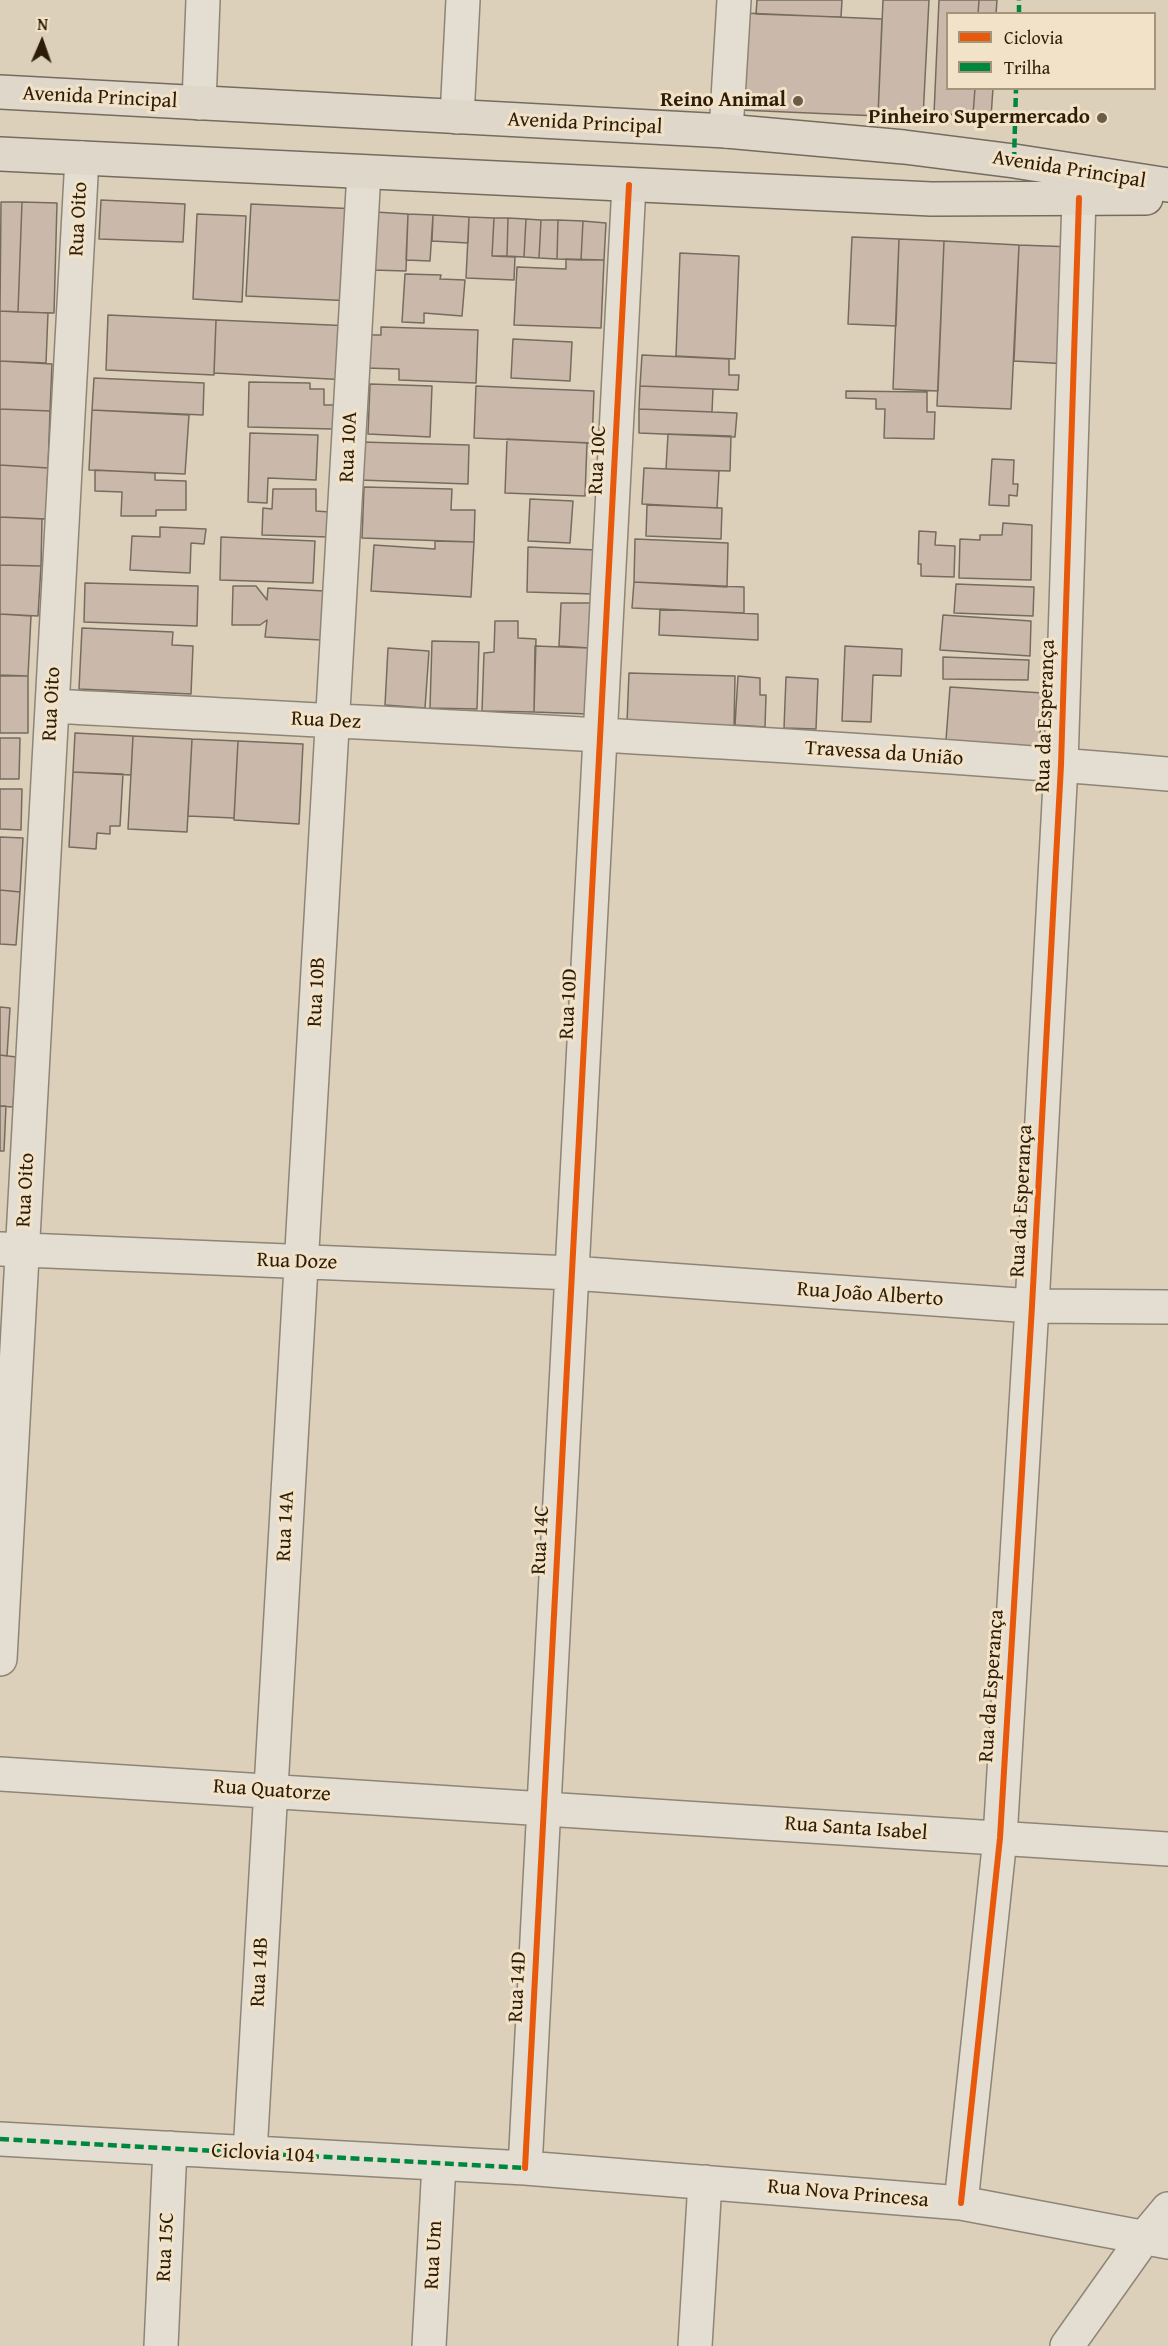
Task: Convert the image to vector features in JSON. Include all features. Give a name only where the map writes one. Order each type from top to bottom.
[{"type":"main road","name":"Avenida Principal","points":[[0,92],[726,131],[904,147],[1014,161],[1168,185]]},
{"type":"main road","name":"Avenida Principal","points":[[0,154],[931,199],[1168,198]]},
{"type":"street","points":[[199,103],[203,0]]},
{"type":"street","points":[[457,117],[463,0]]},
{"type":"street","points":[[726,131],[734,0]]},
{"type":"street","name":"Rua Oito","points":[[0,1659],[11,1250],[52,706],[82,158]]},
{"type":"street","name":"Rua 10A","points":[[333,721],[364,172]]},
{"type":"street","name":"Rua 10C","points":[[600,736],[629,185]]},
{"type":"street","name":"Rua da Esperança","points":[[961,2203],[1000,1838],[1032,1306],[1061,765],[1079,198]]},
{"type":"street","name":"Rua Dez","points":[[52,706],[600,736]]},
{"type":"street","name":"Rua 10B","points":[[301,1262],[333,721]]},
{"type":"street","name":"Travessa da União","points":[[600,736],[1061,765],[1168,774]]},
{"type":"street","name":"Rua 10D","points":[[572,1273],[600,736]]},
{"type":"street","name":"Rua Doze","points":[[11,1250],[572,1273]]},
{"type":"street","name":"Rua 14A","points":[[271,1791],[301,1262]]},
{"type":"street","name":"Rua João Alberto","points":[[572,1273],[1032,1306],[1168,1307]]},
{"type":"street","name":"Rua 14C","points":[[544,1809],[572,1273]]},
{"type":"street","name":"Rua Quatorze","points":[[0,1774],[544,1809]]},
{"type":"street","name":"Rua 14B","points":[[250,2153],[271,1791]]},
{"type":"street","name":"Rua Santa Isabel","points":[[544,1809],[1168,1849]]},
{"type":"street","name":"Rua 14D","points":[[525,2168],[544,1809]]},
{"type":"street","name":"Ciclovia 104","points":[[0,2139],[525,2168]]},
{"type":"street","name":"Rua 15C","points":[[161,2346],[170,2148]]},
{"type":"street","name":"Rua Um","points":[[429,2346],[439,2164]]},
{"type":"street","name":"Rua Nova Princesa","points":[[525,2168],[961,2203],[1155,2240]]},
{"type":"street","points":[[695,2346],[705,2182]]},
{"type":"street","points":[[1067,2346],[1155,2240],[1168,2209]]},
{"type":"building","points":[[757,0],[842,0],[841,17],[756,14]]},
{"type":"building","points":[[883,0],[929,0],[923,118],[878,116]]},
{"type":"building","points":[[939,0],[979,0],[978,12],[946,12],[946,90],[975,90],[973,115],[934,114]]},
{"type":"building","points":[[979,0],[997,0],[996,12],[978,12]]},
{"type":"building","points":[[744,13],[882,19],[878,116],[740,110]]},
{"type":"building","points":[[975,90],[993,90],[991,117],[973,115]]},
{"type":"building","points":[[101,200],[185,204],[183,242],[99,239]]},
{"type":"building","points":[[1,202],[22,202],[18,312],[0,311]]},
{"type":"building","points":[[22,202],[57,203],[54,313],[18,312]]},
{"type":"building","points":[[251,204],[358,209],[353,301],[246,296]]},
{"type":"building","points":[[375,212],[408,214],[406,271],[372,270]]},
{"type":"building","points":[[197,214],[246,216],[242,302],[193,299]]},
{"type":"building","points":[[408,214],[433,215],[430,261],[406,260]]},
{"type":"building","points":[[433,215],[469,217],[468,243],[432,241]]},
{"type":"building","points":[[469,217],[494,218],[492,256],[515,257],[514,280],[466,278]]},
{"type":"building","points":[[494,218],[508,218],[507,256],[492,256]]},
{"type":"building","points":[[508,218],[526,219],[524,257],[507,256]]},
{"type":"building","points":[[526,219],[541,220],[539,258],[524,257]]},
{"type":"building","points":[[541,220],[558,220],[557,259],[539,258]]},
{"type":"building","points":[[558,220],[583,221],[581,260],[557,259]]},
{"type":"building","points":[[583,221],[606,223],[604,260],[581,260]]},
{"type":"building","points":[[852,237],[899,239],[896,326],[848,324]]},
{"type":"building","points":[[899,239],[944,241],[938,391],[893,389]]},
{"type":"building","points":[[944,241],[1019,245],[1011,409],[937,406]]},
{"type":"building","points":[[1019,245],[1074,247],[1069,364],[1014,361]]},
{"type":"building","points":[[680,253],[739,256],[735,359],[676,356]]},
{"type":"building","points":[[566,259],[604,260],[601,328],[514,325],[517,267],[566,269]]},
{"type":"building","points":[[405,274],[441,275],[440,279],[465,280],[462,316],[424,313],[424,323],[402,322]]},
{"type":"building","points":[[0,311],[48,313],[46,363],[0,361]]},
{"type":"building","points":[[108,315],[216,320],[214,375],[106,370]]},
{"type":"building","points":[[216,320],[352,326],[349,380],[214,373]]},
{"type":"building","points":[[381,327],[478,330],[476,383],[399,380],[399,369],[366,368],[367,335],[381,335]]},
{"type":"building","points":[[513,339],[572,342],[570,381],[511,378]]},
{"type":"building","points":[[642,355],[729,359],[729,375],[739,375],[738,390],[640,386]]},
{"type":"building","points":[[0,361],[52,364],[50,411],[0,409]]},
{"type":"building","points":[[94,378],[204,383],[203,415],[92,410]]},
{"type":"building","points":[[249,382],[310,383],[310,389],[324,389],[324,405],[334,405],[333,429],[248,427]]},
{"type":"building","points":[[370,384],[432,386],[430,437],[368,434]]},
{"type":"building","points":[[476,386],[594,391],[592,443],[474,438]]},
{"type":"building","points":[[640,386],[713,389],[712,412],[639,409]]},
{"type":"building","points":[[846,391],[927,392],[927,412],[935,412],[934,439],[884,438],[885,409],[876,409],[876,399],[846,398]]},
{"type":"building","points":[[0,409],[50,411],[48,468],[0,465]]},
{"type":"building","points":[[639,409],[737,413],[735,437],[639,433]]},
{"type":"building","points":[[92,410],[189,415],[185,474],[89,470]]},
{"type":"building","points":[[250,433],[318,435],[316,480],[268,478],[267,503],[248,502]]},
{"type":"building","points":[[668,434],[731,436],[730,471],[666,469]]},
{"type":"building","points":[[507,439],[587,443],[585,496],[505,493]]},
{"type":"building","points":[[361,442],[469,445],[468,484],[360,480]]},
{"type":"building","points":[[992,459],[1014,460],[1013,484],[1018,484],[1017,496],[1009,495],[1009,506],[989,505]]},
{"type":"building","points":[[0,465],[48,468],[46,519],[0,517]]},
{"type":"building","points":[[644,468],[719,471],[717,508],[642,504]]},
{"type":"building","points":[[95,470],[155,473],[155,480],[186,481],[186,510],[156,510],[156,516],[121,516],[122,492],[95,491]]},
{"type":"building","points":[[364,487],[452,489],[451,510],[475,510],[474,542],[362,538]]},
{"type":"building","points":[[273,489],[316,489],[316,511],[329,512],[328,537],[262,535],[263,508],[272,509]]},
{"type":"building","points":[[530,499],[573,501],[570,543],[528,541]]},
{"type":"building","points":[[647,505],[722,508],[721,539],[646,536]]},
{"type":"building","points":[[0,517],[42,519],[41,566],[0,565]]},
{"type":"building","points":[[1003,523],[1032,525],[1031,580],[959,578],[960,539],[980,540],[980,535],[1002,535]]},
{"type":"building","points":[[160,527],[206,529],[204,544],[191,543],[190,573],[130,570],[132,536],[160,537]]},
{"type":"building","points":[[919,531],[936,532],[935,545],[955,546],[954,577],[921,576],[921,564],[918,564]]},
{"type":"building","points":[[221,537],[315,541],[313,583],[220,580]]},
{"type":"building","points":[[635,539],[728,543],[727,587],[634,582]]},
{"type":"building","points":[[435,541],[474,542],[471,597],[371,591],[374,545],[435,549]]},
{"type":"building","points":[[528,547],[596,550],[594,594],[527,592]]},
{"type":"building","points":[[0,565],[41,566],[38,616],[0,614]]},
{"type":"building","points":[[634,582],[744,587],[744,613],[632,608]]},
{"type":"building","points":[[85,583],[198,586],[197,626],[84,622]]},
{"type":"building","points":[[956,584],[1034,587],[1033,616],[954,613]]},
{"type":"building","points":[[233,586],[256,586],[267,600],[268,588],[324,591],[321,640],[265,637],[267,620],[260,625],[232,625]]},
{"type":"building","points":[[561,603],[590,603],[589,648],[559,646]]},
{"type":"building","points":[[660,609],[758,614],[758,640],[659,635]]},
{"type":"building","points":[[0,614],[31,616],[28,676],[0,675]]},
{"type":"building","points":[[943,615],[1031,621],[1030,656],[940,650]]},
{"type":"building","points":[[495,621],[518,621],[518,638],[536,639],[534,712],[482,711],[484,653],[494,652]]},
{"type":"building","points":[[82,628],[173,632],[172,645],[193,646],[191,694],[79,689]]},
{"type":"building","points":[[432,641],[479,642],[477,709],[430,708]]},
{"type":"building","points":[[535,646],[589,648],[588,714],[534,712]]},
{"type":"building","points":[[845,646],[902,649],[901,676],[873,675],[871,722],[842,721]]},
{"type":"building","points":[[388,648],[429,651],[425,708],[385,705]]},
{"type":"building","points":[[943,657],[1029,660],[1028,680],[943,679]]},
{"type":"building","points":[[629,673],[735,676],[734,727],[627,723]]},
{"type":"building","points":[[0,676],[28,676],[28,733],[0,733]]},
{"type":"building","points":[[738,676],[760,678],[760,695],[766,695],[765,727],[735,725]]},
{"type":"building","points":[[786,677],[818,679],[816,729],[784,728]]},
{"type":"building","points":[[950,687],[1043,693],[1039,747],[946,740]]},
{"type":"building","points":[[75,733],[133,736],[131,775],[73,772]]},
{"type":"building","points":[[133,736],[192,739],[187,832],[128,829]]},
{"type":"building","points":[[0,738],[20,738],[19,779],[0,779]]},
{"type":"building","points":[[192,739],[238,741],[234,818],[188,816]]},
{"type":"building","points":[[238,741],[303,744],[299,824],[234,820]]},
{"type":"building","points":[[73,772],[123,774],[120,826],[110,826],[110,834],[97,833],[96,849],[69,847]]},
{"type":"building","points":[[0,789],[22,789],[21,830],[0,829]]},
{"type":"building","points":[[0,837],[23,838],[20,892],[0,890]]},
{"type":"building","points":[[0,890],[20,892],[16,945],[0,944]]},
{"type":"building","points":[[0,1007],[10,1008],[7,1056],[0,1055]]},
{"type":"building","points":[[0,1055],[16,1057],[13,1107],[0,1106]]},
{"type":"building","points":[[0,1106],[6,1106],[4,1151],[0,1151]]},
{"type":"marked path","points":[[1019,0],[1019,12]]},
{"type":"marked path","points":[[1014,161],[1016,90]]},
{"type":"marked path","points":[[0,2139],[525,2168]]},
{"type":"cycle path","points":[[525,2168],[629,185]]},
{"type":"cycle path","points":[[961,2203],[1000,1838],[1032,1306],[1061,765],[1079,198]]},
{"type":"place","name":"Reino Animal","points":[[798,101]]},
{"type":"place","name":"Pinheiro Supermercado","points":[[1102,118]]}]
